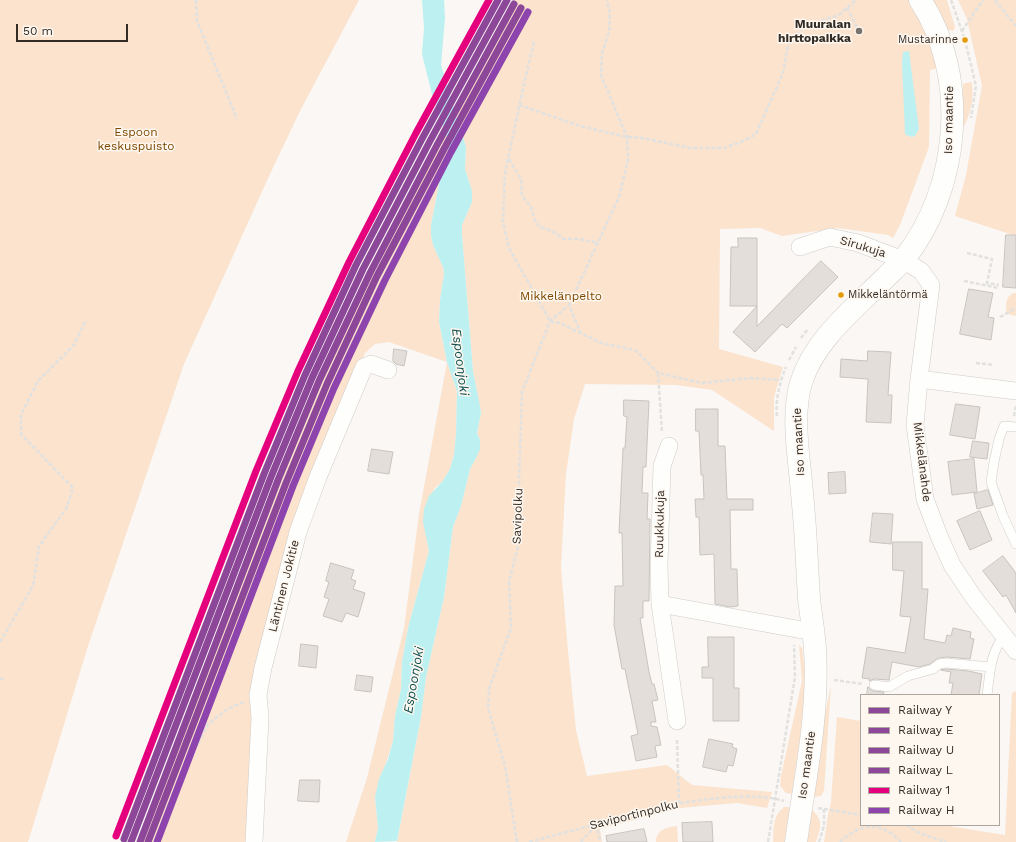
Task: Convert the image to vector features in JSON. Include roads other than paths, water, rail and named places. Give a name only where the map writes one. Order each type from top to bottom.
[{"type":"main road","name":"Iso maantie","points":[[796,842],[813,723],[815,695],[815,648],[809,598],[797,436],[797,406],[800,384],[808,364],[820,346],[840,323],[903,260],[920,236],[934,207],[943,182],[950,150],[952,106],[950,73],[937,30],[920,0]]},
{"type":"street","name":"Sirukuja","points":[[800,246],[830,237],[858,243],[903,260]]},
{"type":"street","name":"Mikkelänahde","points":[[903,260],[921,271],[931,285],[919,379],[916,425],[925,499],[952,565],[974,598],[1016,651]]},
{"type":"street","name":"Läntinen Jokitie","points":[[254,842],[260,718],[258,695],[263,668],[298,532],[318,477],[364,367],[371,364],[388,370]]},
{"type":"street","points":[[919,379],[1016,391]]},
{"type":"street","name":"Ruukkukuja","points":[[665,439],[661,475],[659,566],[660,604],[677,721]]},
{"type":"street","points":[[660,604],[813,632]]},
{"type":"lane","points":[[1016,426],[1004,426],[999,439],[994,462],[992,482],[1003,516],[1016,544]]},
{"type":"lane","points":[[987,694],[992,658],[996,645],[1004,636]]},
{"type":"lane","points":[[874,685],[889,687],[908,676],[933,669],[939,664],[946,663],[991,667]]},
{"type":"water","name":"Espoonjoki","points":[[422,0],[444,0],[445,18],[441,65],[466,147],[465,169],[472,191],[472,202],[462,225],[462,235],[473,371],[481,413],[477,433],[480,440],[480,449],[470,469],[461,506],[453,527],[444,597],[426,677],[421,717],[397,841],[375,842],[378,828],[375,797],[379,779],[388,759],[393,741],[395,716],[401,689],[402,662],[408,628],[429,551],[423,522],[424,509],[429,496],[442,482],[450,469],[454,455],[456,434],[457,391],[447,362],[439,322],[440,300],[444,274],[443,267],[433,245],[431,235],[431,225],[440,179],[448,151],[447,138],[433,98],[422,54],[424,28]]},
{"type":"water","points":[[909,51],[919,129],[915,136],[911,137],[905,134],[902,63],[903,52]]},
{"type":"rail line","name":"1","points":[[116,836],[256,471],[298,371],[349,262],[416,133],[489,0]]},
{"type":"rail line","name":"U","points":[[124,839],[264,474],[305,375],[356,265],[423,137],[498,0]]},
{"type":"rail line","name":"Y","points":[[131,842],[271,477],[312,378],[363,269],[430,141],[507,0]]},
{"type":"rail line","name":"E","points":[[140,842],[278,480],[319,381],[370,273],[437,145],[514,4]]},
{"type":"rail line","name":"L","points":[[148,842],[286,483],[327,384],[377,276],[521,8]]},
{"type":"rail line","name":"H","points":[[157,842],[293,486],[334,388],[385,280],[451,152],[528,12]]},
{"type":"place","name":"Muuralan hirttopaikka","points":[[859,31]]},
{"type":"place","name":"Mustarinne","points":[[965,40]]},
{"type":"place","name":"Mikkeläntörmä","points":[[841,295]]},
{"type":"park label","name":"Espoon keskuspuisto","points":[[136,139]]},
{"type":"park label","name":"Mikkelänpelto","points":[[561,296]]}]
